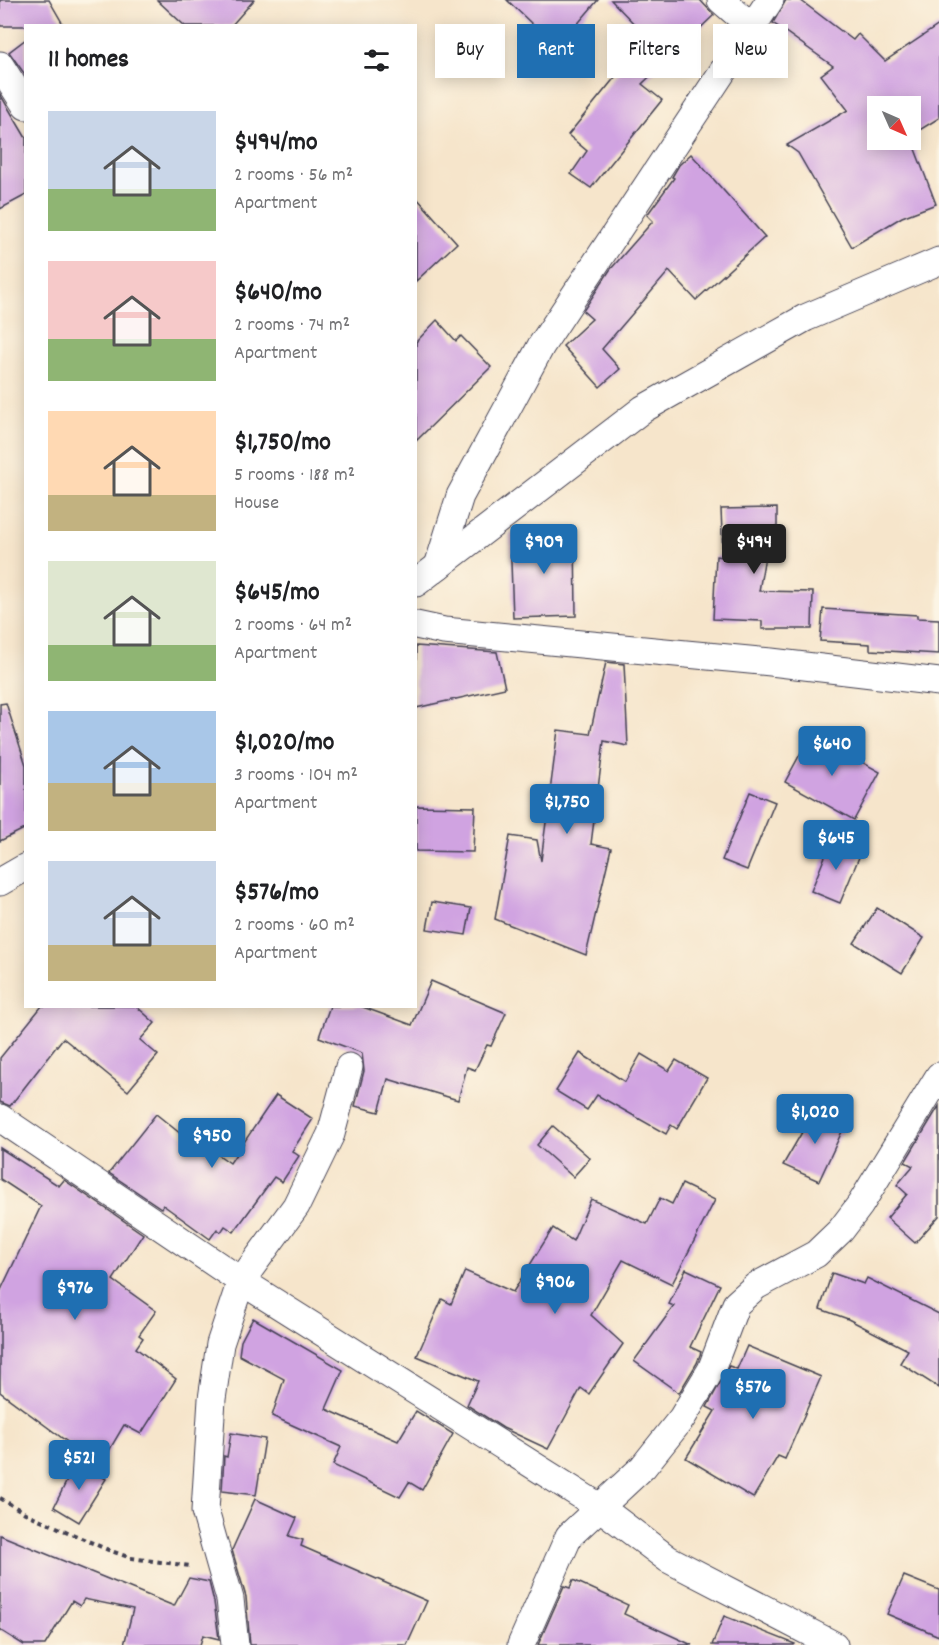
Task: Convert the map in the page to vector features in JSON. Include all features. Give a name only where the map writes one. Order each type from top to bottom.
[{"type":"street","points":[[721,0],[749,24]]},
{"type":"street","points":[[754,24],[770,0]]},
{"type":"street","points":[[0,65],[24,103]]},
{"type":"street","points":[[438,566],[460,496],[541,346],[718,78]]},
{"type":"street","points":[[417,581],[643,409],[805,318],[939,261]]},
{"type":"street","points":[[417,625],[456,632],[771,662],[939,682]]},
{"type":"street","points":[[0,882],[24,868]]},
{"type":"street","points":[[235,1645],[230,1599],[205,1512],[212,1399],[220,1344],[241,1281],[296,1206],[331,1134],[349,1066]]},
{"type":"street","points":[[521,1645],[569,1536],[598,1506],[643,1467],[682,1418],[711,1370],[729,1319],[744,1295],[816,1254],[841,1230],[860,1205],[939,1076]]},
{"type":"street","points":[[0,1118],[241,1281],[598,1506],[668,1559],[834,1645]]},
{"type":"path","points":[[0,1498],[26,1513],[131,1558],[162,1560],[223,1574]]},
{"type":"building","points":[[0,0],[49,0],[63,24],[24,24],[24,26],[0,26]]},
{"type":"building","points":[[157,0],[254,0],[233,24],[183,24]]},
{"type":"building","points":[[507,0],[598,0],[578,24],[532,24]]},
{"type":"building","points":[[611,0],[700,0],[714,15],[701,27],[701,24],[634,24]]},
{"type":"building","points":[[786,0],[800,0],[853,40],[858,34],[885,61],[939,25],[939,118],[921,129],[921,96],[867,96],[867,150],[915,150],[936,204],[902,217],[852,247],[798,153],[787,145],[848,110],[821,75],[833,66],[788,34],[788,24],[773,23]]},
{"type":"building","points":[[24,41],[24,73],[9,52]]},
{"type":"building","points":[[614,78],[648,78],[642,84],[662,100],[591,188],[571,174],[587,151],[568,135]]},
{"type":"building","points":[[0,94],[24,135],[24,196],[0,209]]},
{"type":"building","points":[[691,154],[765,237],[696,300],[669,271],[602,349],[620,369],[600,387],[563,346],[592,319],[583,311],[610,270],[653,221],[647,215],[674,178],[672,177],[679,165]]},
{"type":"building","points":[[417,198],[457,243],[417,280]]},
{"type":"building","points":[[437,320],[456,341],[461,336],[491,367],[417,440],[417,341]]},
{"type":"building","points":[[777,508],[777,539],[768,539],[759,591],[813,592],[812,629],[762,629],[762,621],[713,619],[716,556],[723,557],[721,509]]},
{"type":"building","points":[[575,531],[576,616],[513,618],[510,534]]},
{"type":"building","points":[[823,609],[917,615],[917,618],[939,619],[939,654],[870,650],[870,644],[820,641]]},
{"type":"building","points":[[417,646],[497,652],[505,688],[417,708]]},
{"type":"building","points":[[606,662],[624,664],[628,746],[604,741],[591,844],[611,848],[586,955],[495,919],[510,836],[537,840],[541,861],[558,730],[590,734]]},
{"type":"building","points":[[6,703],[24,759],[24,829],[0,841],[0,704]]},
{"type":"building","points":[[811,734],[880,772],[854,820],[785,782]]},
{"type":"building","points":[[750,792],[775,802],[747,870],[722,860]]},
{"type":"building","points":[[417,806],[475,807],[473,852],[417,851]]},
{"type":"building","points":[[832,839],[862,850],[840,903],[811,891]]},
{"type":"building","points":[[432,902],[471,908],[466,935],[427,929]]},
{"type":"building","points":[[877,908],[924,938],[902,973],[854,943]]},
{"type":"building","points":[[431,981],[506,1013],[491,1046],[487,1045],[475,1070],[467,1067],[458,1100],[388,1079],[379,1112],[355,1106],[364,1071],[362,1053],[319,1037],[329,1008],[365,1008],[412,1025]]},
{"type":"building","points":[[40,1008],[138,1008],[155,1023],[140,1040],[158,1055],[128,1091],[63,1038],[10,1106],[0,1102],[0,1058]]},
{"type":"building","points":[[580,1053],[625,1082],[641,1054],[669,1071],[676,1060],[707,1078],[677,1129],[671,1125],[666,1134],[597,1095],[587,1110],[556,1091]]},
{"type":"building","points":[[276,1095],[313,1119],[292,1151],[299,1156],[282,1182],[274,1177],[234,1232],[225,1226],[221,1232],[217,1229],[210,1239],[163,1205],[161,1208],[109,1173],[156,1114],[202,1151],[206,1146],[230,1163]]},
{"type":"building","points":[[939,1106],[939,1216],[915,1243],[887,1218],[907,1194],[897,1185],[913,1166],[905,1162]]},
{"type":"building","points":[[816,1108],[845,1125],[819,1181],[783,1165]]},
{"type":"building","points":[[553,1126],[590,1158],[573,1177],[537,1145]]},
{"type":"building","points":[[0,1148],[59,1186],[64,1180],[143,1234],[113,1280],[156,1311],[139,1335],[143,1338],[136,1348],[176,1379],[141,1434],[124,1425],[100,1466],[0,1392],[0,1292],[41,1206],[0,1179]]},
{"type":"building","points":[[682,1184],[715,1200],[672,1284],[623,1260],[591,1315],[623,1344],[589,1394],[581,1388],[548,1449],[503,1428],[467,1405],[478,1381],[417,1356],[442,1299],[451,1304],[465,1271],[513,1292],[553,1228],[573,1241],[591,1199],[647,1224],[660,1198],[672,1204]]},
{"type":"building","points":[[686,1269],[720,1285],[690,1347],[701,1352],[697,1363],[679,1393],[634,1361],[674,1306],[669,1304]]},
{"type":"building","points":[[832,1273],[864,1284],[867,1278],[939,1314],[939,1388],[900,1363],[908,1350],[848,1319],[820,1309]]},
{"type":"building","points":[[253,1318],[343,1370],[326,1409],[398,1441],[416,1411],[453,1434],[422,1490],[409,1482],[400,1497],[333,1465],[341,1447],[272,1416],[284,1379],[239,1355],[241,1341]]},
{"type":"building","points":[[747,1346],[821,1377],[785,1459],[778,1456],[753,1498],[686,1458],[715,1411],[707,1407],[729,1366],[737,1369]]},
{"type":"building","points":[[231,1433],[265,1439],[256,1495],[222,1491],[224,1456],[227,1457]]},
{"type":"building","points":[[77,1460],[106,1479],[79,1522],[54,1507]]},
{"type":"building","points":[[255,1499],[297,1518],[289,1536],[303,1540],[301,1546],[427,1601],[407,1645],[250,1645],[246,1597],[232,1550]]},
{"type":"building","points":[[0,1535],[174,1606],[189,1578],[209,1582],[219,1639],[203,1635],[200,1645],[124,1645],[133,1609],[84,1599],[80,1606],[72,1601],[45,1645],[24,1645],[0,1630]]},
{"type":"building","points":[[904,1576],[939,1590],[939,1636],[887,1614]]},
{"type":"building","points":[[573,1580],[628,1605],[624,1614],[692,1645],[538,1645],[564,1586],[570,1588]]},
{"type":"building","points":[[724,1616],[795,1644],[712,1645]]}]
